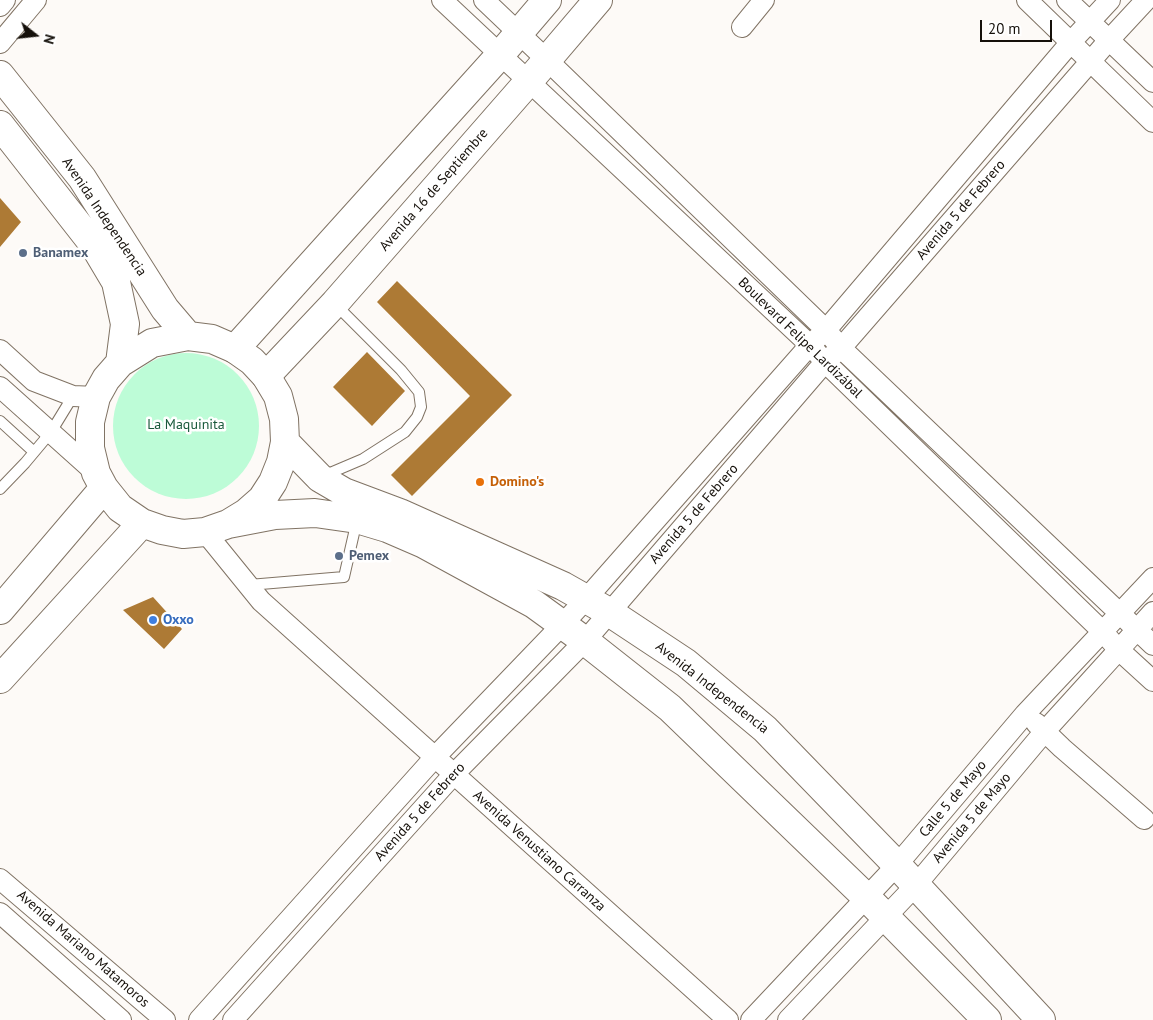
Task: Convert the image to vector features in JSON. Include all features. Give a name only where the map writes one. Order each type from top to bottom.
[{"type":"main road","points":[[235,348],[500,55],[547,0]]},
{"type":"main road","name":"Avenida 16 de Septiembre","points":[[266,376],[335,303],[598,0]]},
{"type":"main road","name":"Avenida Independencia","points":[[0,75],[82,178],[165,309],[188,336]]},
{"type":"main road","name":"Avenida Independencia","points":[[0,125],[94,245],[116,282],[125,324],[120,363]]},
{"type":"main road","points":[[0,610],[100,480],[90,448],[90,422],[85,397],[106,379],[120,363],[152,343],[188,336],[212,339],[235,348],[252,361],[266,376],[278,396],[284,419],[285,442],[281,462],[273,482],[262,499],[246,513],[216,528]]},
{"type":"main road","name":"Avenida Independencia","points":[[285,442],[320,478],[344,492],[360,509],[387,528],[424,544],[534,604],[585,641],[670,708],[866,897],[986,1020]]},
{"type":"main road","name":"Avenida Independencia","points":[[100,480],[120,508],[142,523],[162,530],[183,534],[276,515],[315,514],[360,509],[400,514],[563,586],[598,605],[686,663],[765,728],[916,884],[1041,1020]]},
{"type":"main road","points":[[0,679],[142,523]]},
{"type":"street","points":[[0,6],[5,0]]},
{"type":"street","points":[[0,43],[36,0]]},
{"type":"street","name":"Boulevard Felipe Lardizábal","points":[[442,0],[810,345],[1102,631],[1119,650],[1153,681]]},
{"type":"street","name":"Boulevard Felipe Lardizábal","points":[[484,0],[826,330],[841,348],[1153,645]]},
{"type":"street","points":[[742,27],[764,0]]},
{"type":"street","points":[[1026,0],[1153,122]]},
{"type":"street","points":[[1067,0],[1153,82]]},
{"type":"street","name":"Avenida 5 de Febrero","points":[[233,1020],[454,774],[585,641],[598,605],[697,473],[810,345],[826,330],[1071,42],[1110,0]]},
{"type":"street","name":"Avenida 5 de Febrero","points":[[200,1020],[435,757],[562,625],[598,605],[715,490],[1146,0]]},
{"type":"street","points":[[685,227],[702,210]]},
{"type":"street","points":[[0,350],[34,380],[85,397]]},
{"type":"street","points":[[0,386],[100,480]]},
{"type":"street","points":[[697,473],[715,490]]},
{"type":"street","points":[[958,491],[974,474]]},
{"type":"street","name":"Avenida Venustiano Carranza","points":[[216,528],[249,585],[261,600],[728,1020]]},
{"type":"street","name":"Calle 5 de Mayo","points":[[751,1020],[897,865],[1025,714],[1153,578]]},
{"type":"street","name":"Avenida 5 de Mayo","points":[[788,1020],[916,884],[1045,731],[1153,612]]},
{"type":"street","points":[[1025,714],[1144,819]]},
{"type":"street","name":"Avenida Mariano Matamoros","points":[[0,879],[165,1020]]},
{"type":"street","points":[[306,901],[324,918]]},
{"type":"street","name":"Avenida Mariano Matamoros","points":[[0,913],[121,1020]]},
{"type":"lane","points":[[320,478],[363,459],[405,432],[421,407],[420,392],[335,303]]},
{"type":"lane","points":[[0,488],[85,397]]},
{"type":"lane","points":[[0,421],[34,452]]},
{"type":"lane","points":[[249,585],[344,577],[360,509]]},
{"type":"green space","name":"La Maquinita","points":[[186,353],[214,359],[237,375],[253,398],[259,426],[253,454],[237,477],[214,493],[186,499],[158,493],[135,477],[119,454],[113,426],[119,398],[135,375],[158,359]]},
{"type":"building","points":[[0,198],[21,222],[0,247]]},
{"type":"building","points":[[397,281],[512,395],[412,496],[391,475],[470,396],[377,302]]},
{"type":"building","points":[[367,352],[405,391],[372,426],[333,387]]},
{"type":"building","name":"Oxxo","points":[[153,597],[182,629],[164,649],[123,610]]},
{"type":"place","name":"Banamex","points":[[23,253]]},
{"type":"place","name":"Domino's","points":[[480,482]]},
{"type":"place","name":"Pemex","points":[[339,556]]},
{"type":"place","name":"Oxxo","points":[[153,620]]}]
